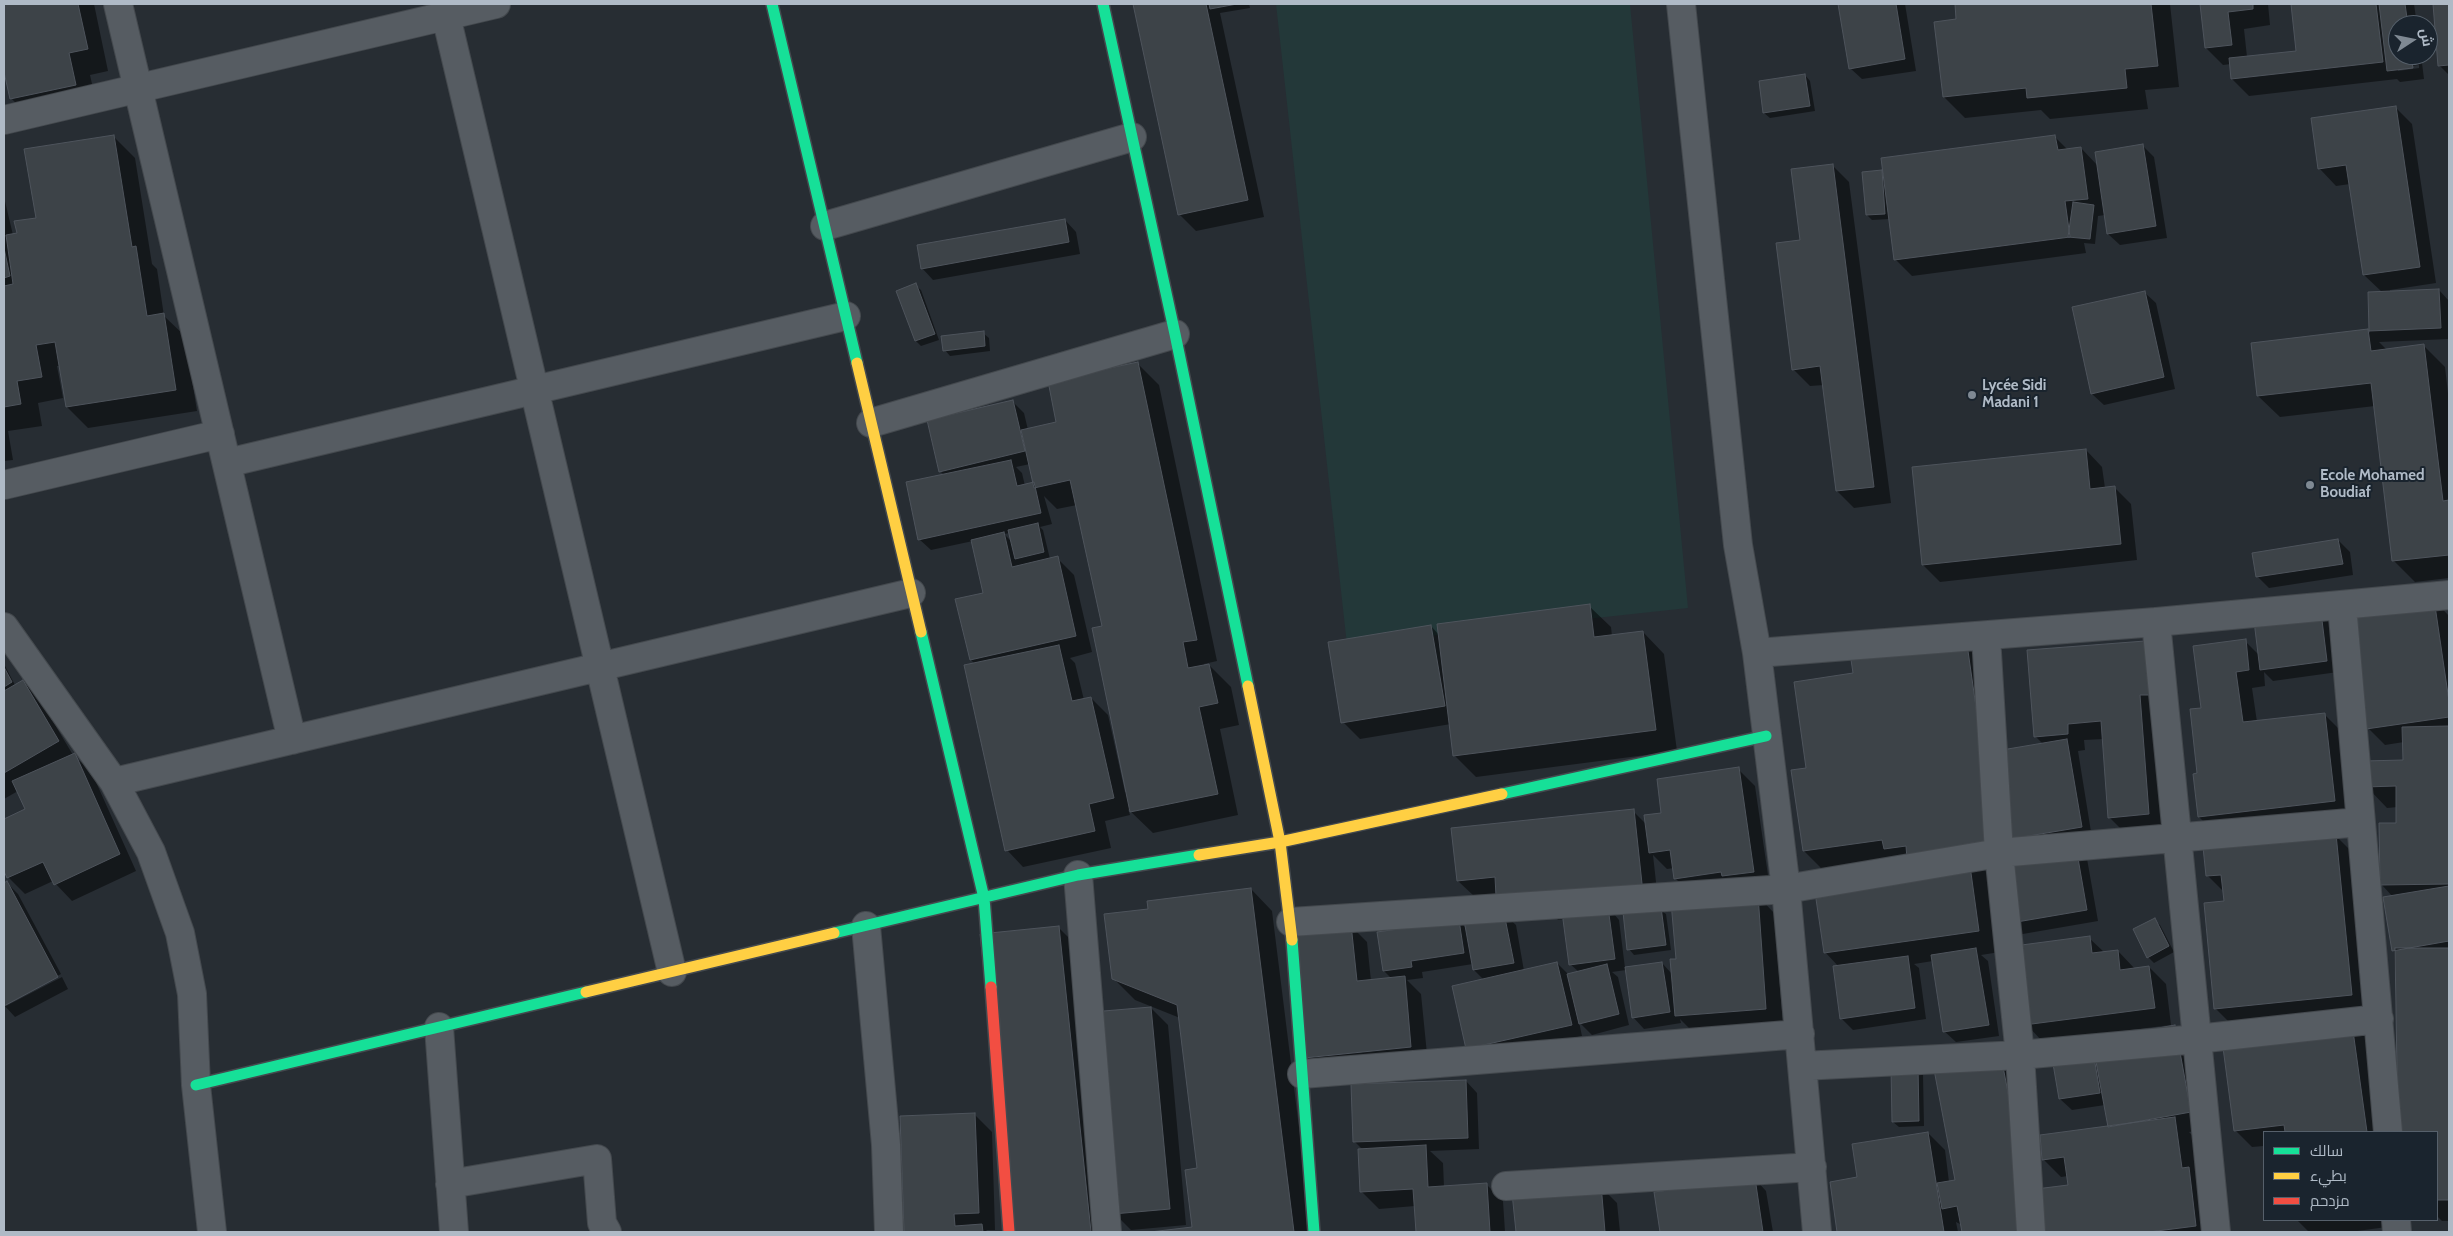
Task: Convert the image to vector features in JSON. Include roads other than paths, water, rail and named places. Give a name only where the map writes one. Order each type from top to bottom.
[{"type":"street","points":[[118,4],[292,740]]},
{"type":"street","points":[[4,120],[496,4]]},
{"type":"street","points":[[772,4],[984,898],[1009,1232]]},
{"type":"street","points":[[1103,4],[1175,334],[1280,842],[1291,922],[1314,1232]]},
{"type":"street","points":[[1681,4],[1738,545],[1756,653],[1786,888],[1818,1232]]},
{"type":"street","points":[[446,16],[672,972]]},
{"type":"street","points":[[825,226],[1132,137]]},
{"type":"street","points":[[227,463],[846,316]]},
{"type":"street","points":[[871,423],[1175,334]]},
{"type":"street","points":[[4,485],[220,434]]},
{"type":"street","points":[[114,782],[911,593]]},
{"type":"street","points":[[1756,653],[2156,622],[2449,595]]},
{"type":"street","points":[[2342,605],[2388,1131]]},
{"type":"street","points":[[2156,622],[2216,1232]]},
{"type":"street","points":[[4,627],[114,782],[151,852],[180,933],[192,994],[196,1085],[212,1232]]},
{"type":"street","points":[[1986,636],[1999,853],[2020,1055],[2031,1232]]},
{"type":"street","points":[[196,1085],[1078,875],[1280,842],[1766,736]]},
{"type":"street","points":[[1291,922],[1786,888],[1999,853],[2361,822]]},
{"type":"street","points":[[1078,875],[1107,1232]]},
{"type":"street","points":[[866,926],[886,1145],[889,1232]]},
{"type":"street","points":[[1802,1066],[2020,1055],[2197,1039],[2379,1019]]},
{"type":"street","points":[[439,1027],[454,1232]]},
{"type":"street","points":[[1302,1074],[1800,1034]]},
{"type":"street","points":[[450,1184],[597,1159],[602,1223],[607,1232]]},
{"type":"street","points":[[1506,1186],[1812,1167]]},
{"type":"place","name":"Lycée Sidi Madani 1","points":[[1972,395]]},
{"type":"place","name":"Ecole Mohamed Boudiaf","points":[[2310,485]]}]
